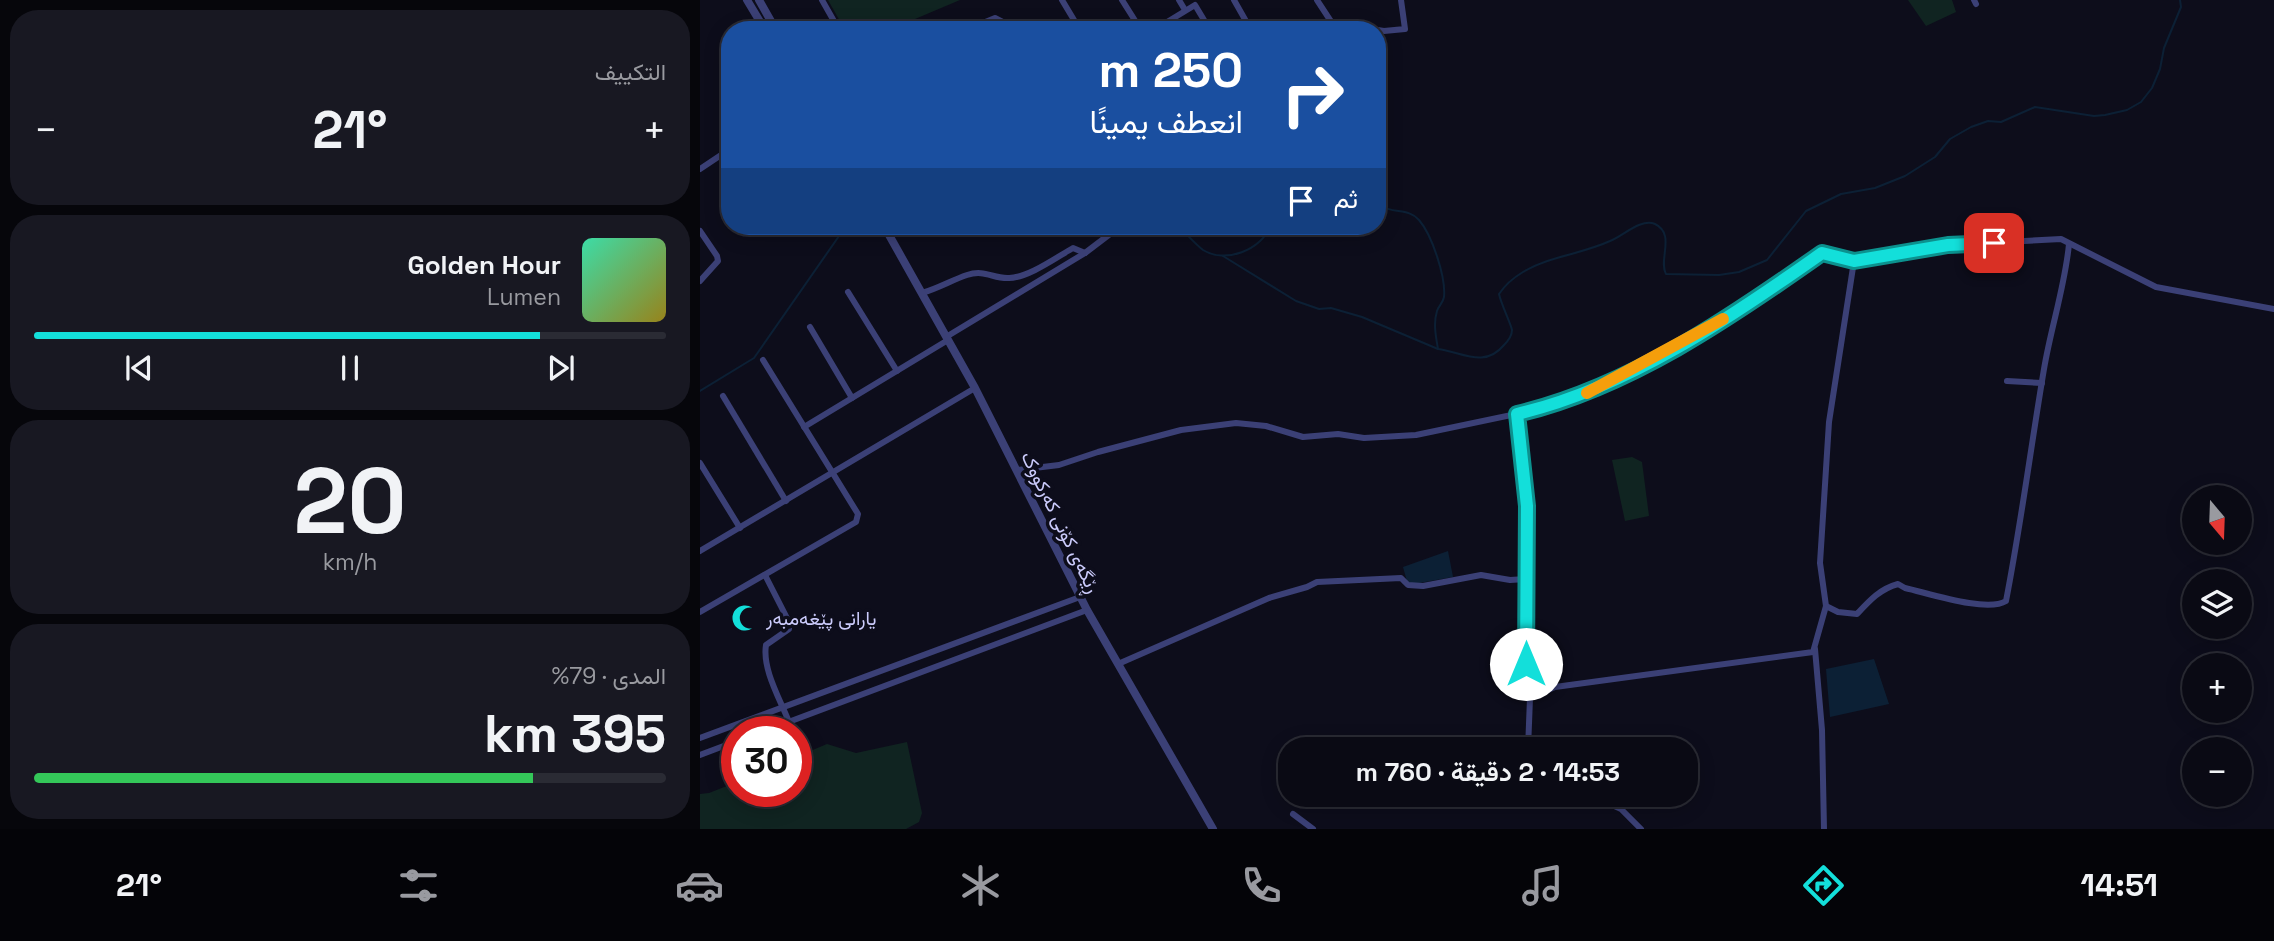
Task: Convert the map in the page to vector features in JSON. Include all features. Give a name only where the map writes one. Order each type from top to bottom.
[{"type":"street","points":[[747,0],[760,21]]},
{"type":"street","points":[[759,0],[771,21]]},
{"type":"street","points":[[822,0],[834,21]]},
{"type":"street","points":[[1062,0],[1075,21]]},
{"type":"street","points":[[1122,0],[1135,21]]},
{"type":"street","points":[[1179,0],[1185,10]]},
{"type":"street","points":[[1234,0],[1246,21]]},
{"type":"street","points":[[1317,0],[1331,21]]},
{"type":"street","points":[[1386,30],[1405,29],[1401,0]]},
{"type":"street","points":[[1168,21],[1195,5],[1205,21]]},
{"type":"street","points":[[700,169],[721,155]]},
{"type":"street","points":[[700,231],[718,261],[700,281]]},
{"type":"street","name":"ڕێگەی کۆنی کەرکووک","points":[[889,235],[975,388],[1087,610],[1213,829]]},
{"type":"street","points":[[804,427],[1086,253],[1109,235]]},
{"type":"street","points":[[1018,470],[1059,465],[1181,430],[1236,423],[1266,426],[1303,437],[1338,433],[1364,438],[1416,435],[1517,414],[1595,390],[1754,302],[1822,253],[1854,261],[1948,245],[2061,239],[2156,287],[2274,309]]},
{"type":"street","points":[[1826,606],[1838,612],[1857,614],[1886,587],[1898,584],[1905,588],[1985,606],[1999,605],[2006,601],[2052,324],[2067,268],[2069,244]]},
{"type":"street","points":[[922,293],[976,273],[985,272],[1009,278],[1025,274],[1073,248],[1086,253]]},
{"type":"street","points":[[1530,698],[1555,687],[1812,652],[1826,606],[1819,563],[1829,422],[1854,261]]},
{"type":"street","points":[[848,292],[897,371]]},
{"type":"street","points":[[810,327],[852,398]]},
{"type":"street","points":[[700,612],[856,522],[858,514],[763,359]]},
{"type":"street","points":[[2007,381],[2042,383]]},
{"type":"street","points":[[700,551],[975,388]]},
{"type":"street","points":[[723,396],[786,500]]},
{"type":"street","points":[[1517,414],[1527,506],[1528,737]]},
{"type":"street","points":[[700,463],[740,528]]},
{"type":"street","points":[[765,575],[789,622],[789,629],[766,645],[765,653],[787,716]]},
{"type":"street","points":[[1118,664],[1269,598],[1317,582],[1401,578],[1408,584],[1423,586],[1481,575],[1510,580],[1526,579]]},
{"type":"street","points":[[700,738],[1080,597]]},
{"type":"street","points":[[805,716],[1087,610]]},
{"type":"street","points":[[1814,646],[1822,730],[1824,829]]},
{"type":"street","points":[[700,755],[721,747]]},
{"type":"street","points":[[1617,807],[1642,829]]},
{"type":"street","points":[[1293,814],[1313,829]]},
{"type":"green space","points":[[828,0],[960,0],[910,21],[840,21]]},
{"type":"green space","points":[[1908,0],[1952,0],[1956,12],[1926,26]]},
{"type":"green space","points":[[1632,457],[1642,462],[1649,516],[1625,521],[1612,460]]},
{"type":"green space","points":[[907,742],[922,813],[919,822],[906,829],[700,829],[700,794],[721,788],[721,807],[812,807],[812,750],[827,744],[856,753]]},
{"type":"water","points":[[1448,551],[1453,577],[1408,585],[1403,567]]},
{"type":"water","points":[[1874,659],[1889,704],[1830,717],[1826,669]]},
{"type":"waterway","points":[[1386,208],[1415,216],[1433,246],[1444,289],[1435,321],[1438,349],[1472,357],[1489,356],[1504,345],[1511,334],[1512,330],[1499,294],[1519,274],[1615,239],[1638,225],[1650,223],[1661,228],[1666,241],[1666,274],[1719,275],[1739,272],[1767,260],[1806,211],[1841,194],[1875,188],[1905,176],[1935,157],[1950,139],[1971,127],[1988,121],[2001,122],[2035,107],[2094,116],[2127,110],[2141,102],[2152,88],[2160,69],[2164,48],[2181,7],[2180,0]]},
{"type":"waterway","points":[[700,391],[754,358],[840,235]]},
{"type":"waterway","points":[[1187,235],[1203,250],[1222,256],[1251,248],[1265,235]]},
{"type":"waterway","points":[[1223,256],[1296,301],[1319,309],[1331,308],[1362,317],[1438,349]]},
{"type":"slow traffic","points":[[1587,393],[1676,347],[1723,319]]},
{"type":"place","name":"یارانی پێغەمبەر","points":[[745,618]]},
{"type":"route","points":[[1526,664],[1527,506],[1517,414],[1595,390],[1754,302],[1822,253],[1854,261],[1948,245],[1994,243]]}]
